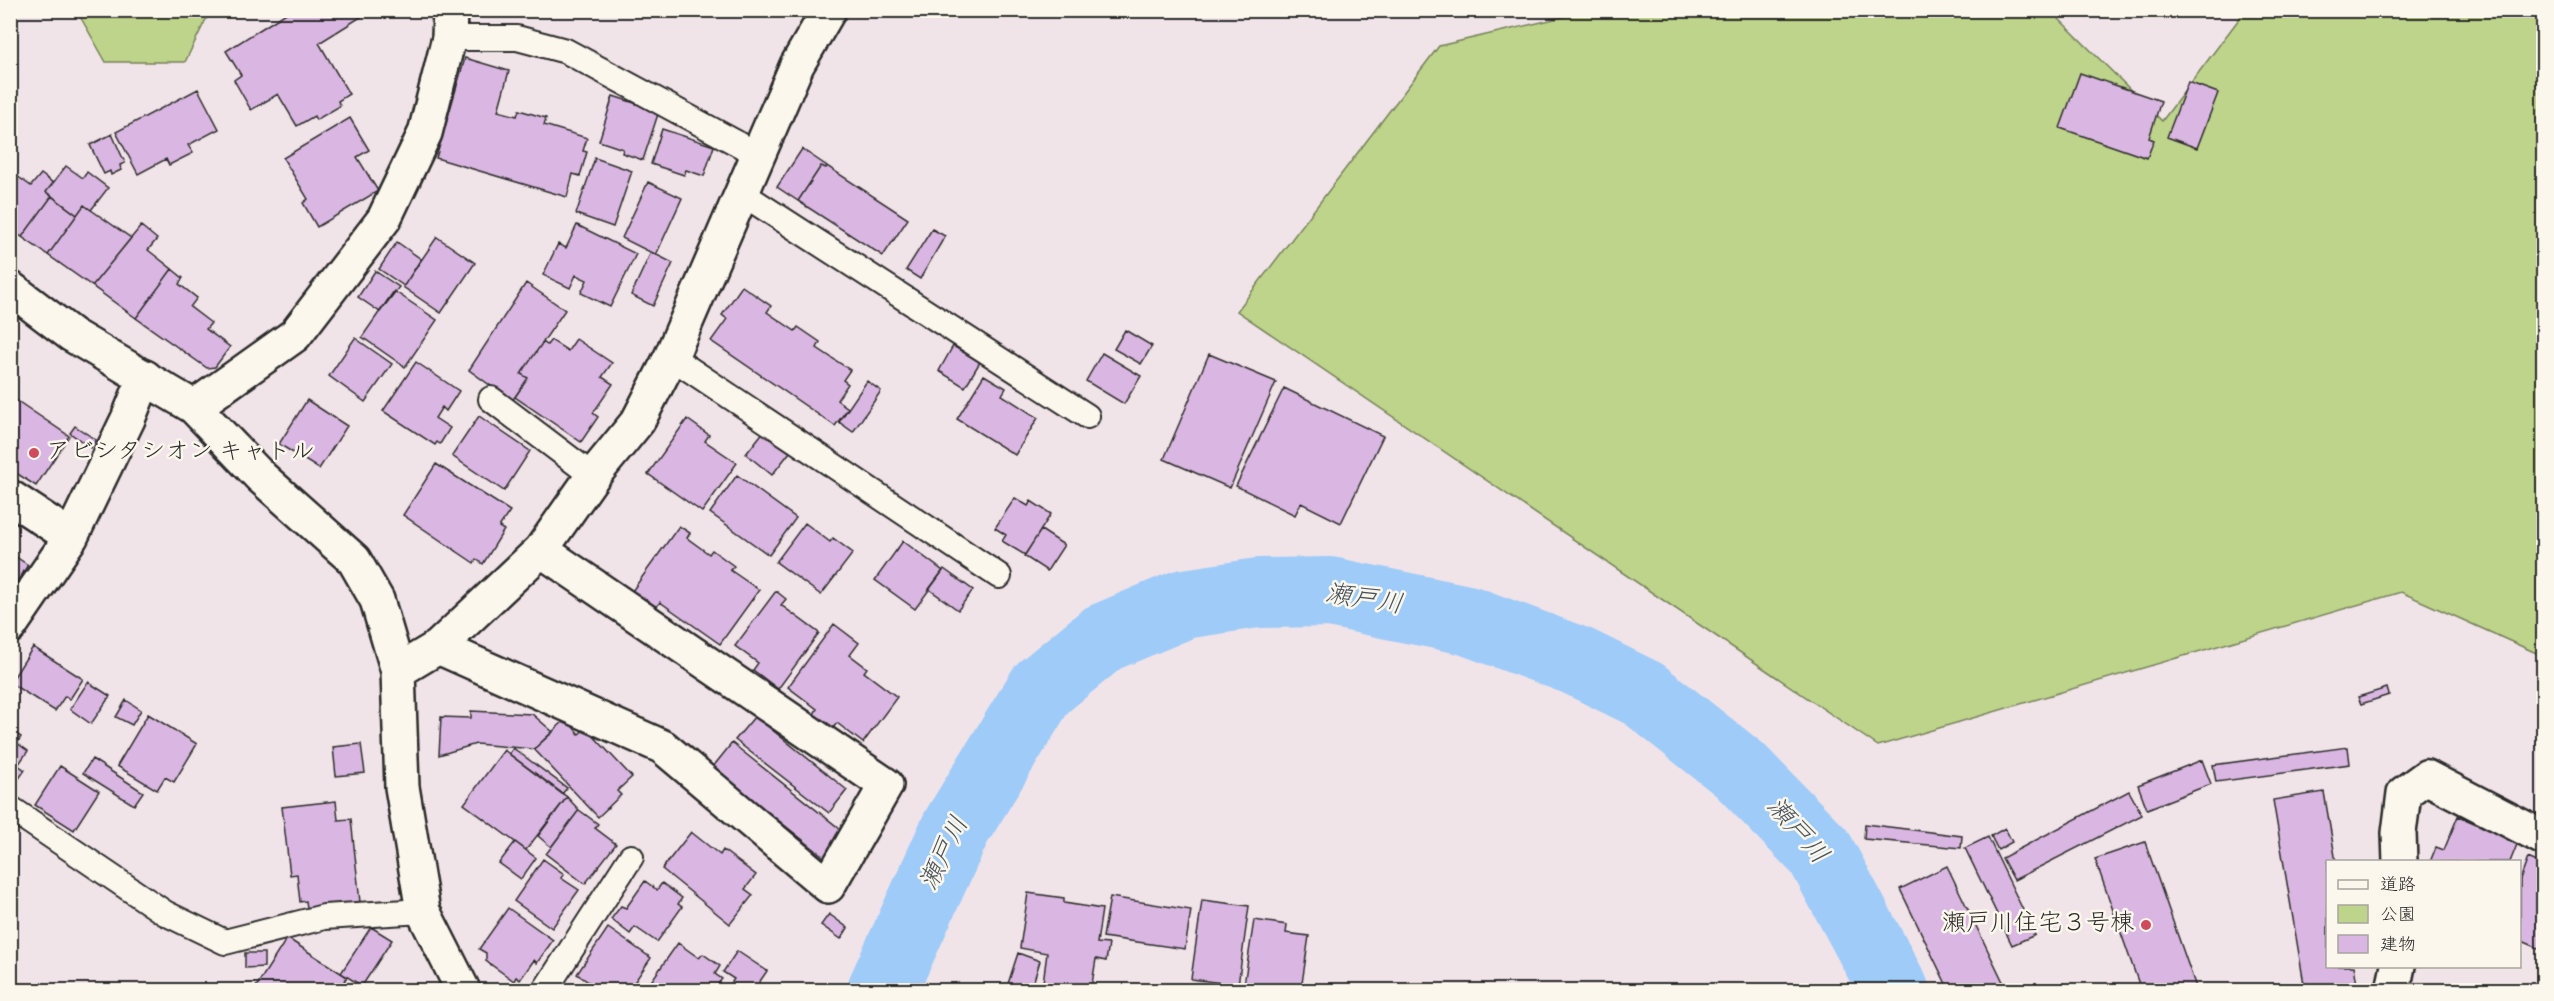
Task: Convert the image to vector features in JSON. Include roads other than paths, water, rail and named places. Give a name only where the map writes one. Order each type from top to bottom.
[{"type":"street","points":[[398,671],[438,647],[541,550],[593,476],[638,420],[671,357],[797,65],[829,10]]},
{"type":"street","points":[[194,407],[295,335],[384,219],[424,133],[449,24]]},
{"type":"street","points":[[10,288],[72,335],[194,407],[261,477],[354,560],[377,600],[398,671],[402,787],[423,911],[463,990]]},
{"type":"street","points":[[10,626],[70,537],[128,419],[145,377]]},
{"type":"street","points":[[10,497],[70,537]]},
{"type":"street","points":[[438,647],[663,747],[828,886],[885,785],[541,550]]},
{"type":"street","points":[[2400,860],[2399,833],[2404,793],[2426,777],[2544,838]]},
{"type":"street","points":[[2393,990],[2398,968]]},
{"type":"lane","points":[[449,24],[566,51],[757,154]]},
{"type":"lane","points":[[743,194],[1087,416]]},
{"type":"lane","points":[[671,357],[999,576]]},
{"type":"lane","points":[[491,399],[593,476]]},
{"type":"lane","points":[[10,808],[165,913],[225,942],[324,917],[423,911]]},
{"type":"lane","points":[[545,990],[631,857]]},
{"type":"waterway","name":"瀬戸川","points":[[882,990],[956,828],[1042,688],[1103,638],[1184,604],[1258,593],[1330,592],[1467,620],[1577,661],[1644,694],[1739,769],[1820,852],[1894,990]]},
{"type":"place","name":"アビシタシオン キャトル","points":[[34,453]]},
{"type":"place","name":"瀬戸川住宅３号棟","points":[[2146,925]]}]
